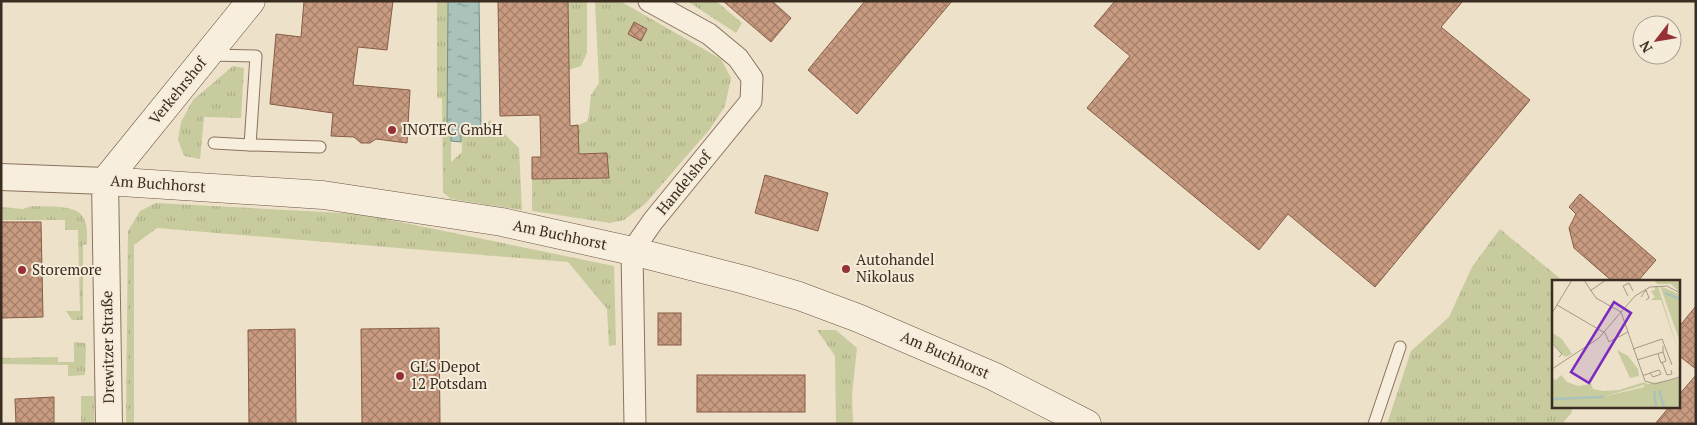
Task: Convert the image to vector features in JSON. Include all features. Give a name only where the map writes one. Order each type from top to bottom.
[{"type":"main road","name":"Verkehrshof","points":[[105,181],[252,1]]},
{"type":"main road","name":"Am Buchhorst","points":[[105,181],[323,196],[502,222],[632,250],[790,293],[858,318],[993,376],[1087,424]]},
{"type":"street","name":"Handelshof","points":[[632,250],[751,101],[752,78],[738,58],[709,34],[649,1]]},
{"type":"street","name":"Am Buchhorst","points":[[1,177],[105,181]]},
{"type":"street","name":"Drewitzer Straße","points":[[105,181],[109,424]]},
{"type":"street","points":[[632,250],[635,424]]},
{"type":"lane","points":[[207,55],[256,56],[250,145]]},
{"type":"lane","points":[[214,143],[320,148]]},
{"type":"lane","points":[[1374,424],[1400,347]]},
{"type":"green space","points":[[437,1],[448,1],[447,129],[451,130],[451,162],[462,152],[461,129],[481,129],[490,120],[519,148],[522,210],[451,199],[443,192],[442,98],[437,98]]},
{"type":"green space","points":[[568,1],[587,1],[587,53],[581,66],[569,70]]},
{"type":"green space","points":[[595,1],[620,1],[721,59],[731,78],[725,106],[710,129],[645,204],[624,220],[610,223],[532,211],[532,179],[609,178],[607,153],[579,154],[578,125],[588,121],[591,95],[599,83]]},
{"type":"green space","points":[[687,1],[716,1],[742,23],[736,33]]},
{"type":"green space","points":[[233,66],[244,68],[241,118],[204,117],[200,159],[184,156],[178,140],[181,122],[193,100]]},
{"type":"green space","points":[[156,203],[361,214],[614,266],[616,345],[609,346],[607,309],[568,262],[157,228],[134,245],[134,424],[126,424],[128,231],[140,211]]},
{"type":"green space","points":[[32,206],[67,208],[79,213],[85,220],[87,244],[83,245],[83,320],[72,320],[66,311],[80,311],[78,230],[65,230],[65,220],[1,220],[1,207],[23,209]]},
{"type":"green space","points":[[1500,229],[1562,280],[1552,280],[1552,408],[1571,408],[1572,412],[1562,424],[1387,424],[1411,351],[1449,317],[1472,267]]},
{"type":"green space","points":[[817,330],[836,330],[857,348],[852,394],[853,424],[836,424],[835,356]]},
{"type":"green space","points":[[74,342],[85,343],[85,375],[68,376],[68,365],[1,364],[1,358],[58,357],[58,362],[74,362]]},
{"type":"green space","points":[[81,396],[94,396],[94,424],[81,424]]},
{"type":"water","points":[[448,1],[479,1],[481,129],[461,129],[461,142],[451,141],[451,130],[447,129]]},
{"type":"building","points":[[304,1],[393,1],[387,50],[358,47],[353,85],[410,90],[407,143],[376,139],[370,143],[361,143],[354,137],[331,136],[333,113],[270,104],[276,34],[301,37]]},
{"type":"building","points":[[498,1],[568,1],[570,126],[578,125],[579,154],[607,153],[609,178],[532,179],[532,157],[541,157],[540,115],[500,116]]},
{"type":"building","points":[[723,1],[772,1],[791,18],[771,42]]},
{"type":"building","points":[[865,1],[952,1],[857,114],[808,70]]},
{"type":"building","points":[[1115,1],[1463,1],[1441,27],[1530,100],[1375,287],[1288,214],[1259,250],[1087,108],[1130,56],[1094,26]]},
{"type":"building","points":[[634,22],[647,29],[641,41],[628,34]]},
{"type":"building","points":[[765,175],[828,193],[818,231],[755,213]]},
{"type":"building","points":[[1580,194],[1656,260],[1639,280],[1611,280],[1574,248],[1569,228],[1576,214],[1569,207]]},
{"type":"building","name":"Storemore","points":[[1,222],[41,222],[43,317],[1,318]]},
{"type":"building","points":[[1696,306],[1696,369],[1680,357],[1680,326]]},
{"type":"building","points":[[658,313],[681,313],[681,345],[658,345]]},
{"type":"building","name":"GLS Depot 12 Potsdam","points":[[439,328],[440,424],[362,424],[361,329]]},
{"type":"building","points":[[295,329],[296,424],[249,424],[248,330]]},
{"type":"building","points":[[697,375],[805,375],[805,412],[697,412]]},
{"type":"building","points":[[1696,375],[1696,424],[1655,424],[1668,408],[1680,408],[1680,394]]},
{"type":"building","points":[[54,397],[54,424],[16,424],[15,399]]},
{"type":"place","name":"INOTEC GmbH","points":[[392,130]]},
{"type":"place","name":"Autohandel Nikolaus","points":[[846,269]]},
{"type":"place","name":"Storemore","points":[[22,270]]},
{"type":"place","name":"GLS Depot 12 Potsdam","points":[[400,376]]}]
